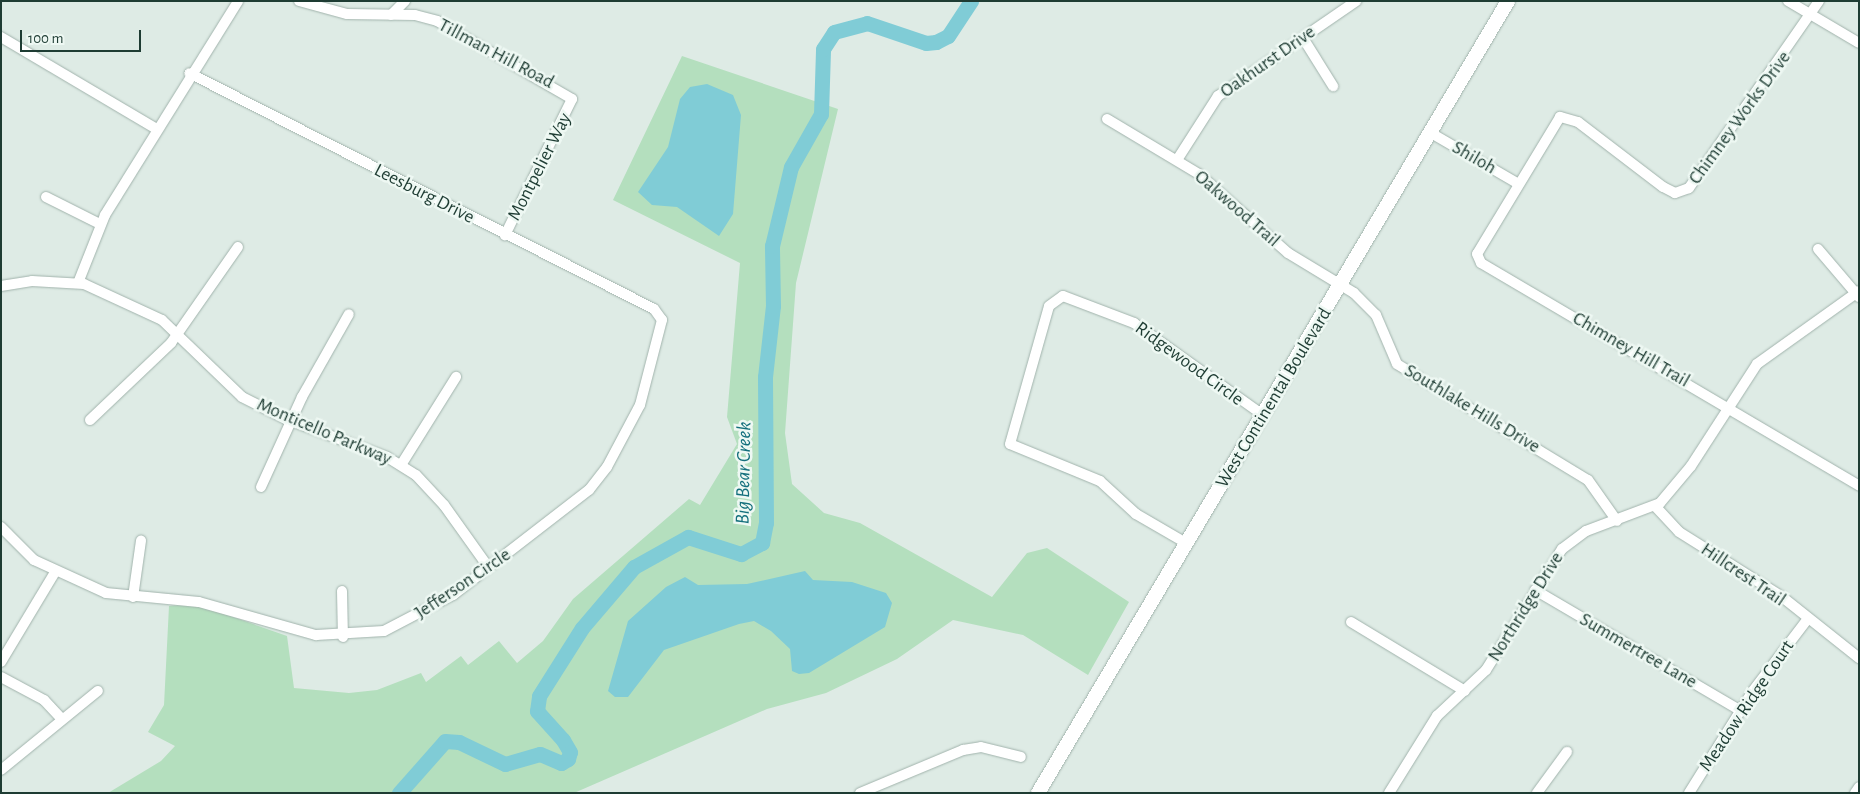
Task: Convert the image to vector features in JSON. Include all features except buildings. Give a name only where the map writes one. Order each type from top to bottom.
[{"type":"main road","name":"West Continental Boulevard","points":[[1038,793],[1186,543],[1342,286],[1431,133],[1503,3]]},
{"type":"street","points":[[78,283],[100,224],[155,128],[238,1]]},
{"type":"street","name":"Tillman Hill Road","points":[[299,1],[347,14],[390,15],[437,21],[572,98]]},
{"type":"street","points":[[390,15],[405,1]]},
{"type":"street","name":"Oakhurst Drive","points":[[1177,160],[1218,96],[1356,1]]},
{"type":"street","points":[[1788,1],[1859,43]]},
{"type":"street","name":"Chimney Works Drive","points":[[1517,183],[1560,117],[1578,122],[1663,187],[1675,193],[1685,192],[1819,1]]},
{"type":"street","points":[[1,37],[155,128]]},
{"type":"street","points":[[1303,38],[1332,86]]},
{"type":"street","name":"Leesburg Drive","points":[[189,74],[660,314]]},
{"type":"street","name":"Montpelier Way","points":[[505,235],[572,98]]},
{"type":"street","name":"Oakwood Trail","points":[[1106,118],[1177,160],[1227,196],[1288,253],[1342,286]]},
{"type":"street","name":"Shiloh","points":[[1431,133],[1517,183]]},
{"type":"street","name":"Chimney Hill Trail","points":[[1517,183],[1480,244],[1477,254],[1481,263],[1727,406],[1859,486]]},
{"type":"street","points":[[46,197],[100,224]]},
{"type":"street","points":[[90,420],[178,334],[238,247]]},
{"type":"street","points":[[1818,249],[1858,294]]},
{"type":"street","name":"Monticello Parkway","points":[[1,286],[32,281],[78,283],[146,311],[178,334],[228,389],[293,422],[339,436],[401,465],[444,504],[489,568]]},
{"type":"street","name":"Southlake Hills Drive","points":[[1342,286],[1376,315],[1397,364],[1588,480],[1617,521]]},
{"type":"street","name":"Northridge Drive","points":[[1390,792],[1437,716],[1486,670],[1535,590],[1571,540],[1655,506],[1691,466],[1727,406],[1766,356],[1858,294]]},
{"type":"street","name":"Ridgewood Circle","points":[[1186,543],[1136,514],[1100,482],[1010,444],[1049,306],[1063,296],[1134,323],[1263,415]]},
{"type":"street","points":[[261,487],[348,314]]},
{"type":"street","name":"Jefferson Circle","points":[[1,527],[34,560],[85,586],[133,597],[200,602],[309,633],[343,636],[403,623],[489,568],[551,523],[607,467],[640,405],[660,314]]},
{"type":"street","points":[[401,465],[456,377]]},
{"type":"street","name":"Hillcrest Trail","points":[[1655,506],[1679,532],[1780,596],[1806,621],[1859,658]]},
{"type":"street","points":[[133,597],[141,541]]},
{"type":"street","points":[[1,662],[55,572]]},
{"type":"street","name":"Summertree Lane","points":[[1535,590],[1741,711]]},
{"type":"street","points":[[342,591],[343,636]]},
{"type":"street","name":"Meadow Ridge Court","points":[[1689,793],[1741,711],[1806,621]]},
{"type":"street","points":[[1351,622],[1465,691]]},
{"type":"street","points":[[1,676],[44,700],[61,718]]},
{"type":"street","points":[[1,770],[61,718],[98,691]]},
{"type":"street","points":[[860,793],[963,750],[981,747],[1021,757]]},
{"type":"street","points":[[1537,793],[1567,752]]},
{"type":"street","points":[[1855,793],[1859,787]]},
{"type":"green space","points":[[682,56],[838,109],[796,283],[785,433],[792,484],[824,513],[860,523],[992,597],[1027,553],[1047,548],[1129,602],[1088,675],[1023,635],[953,620],[897,659],[826,693],[767,709],[574,793],[108,793],[161,761],[175,746],[148,732],[164,705],[169,606],[196,604],[287,636],[294,688],[349,693],[377,690],[421,673],[426,682],[461,656],[468,665],[499,641],[517,663],[543,641],[573,599],[689,499],[700,505],[737,444],[727,417],[740,263],[613,200]]},
{"type":"water","points":[[707,84],[733,95],[741,115],[733,214],[719,236],[677,207],[652,205],[638,192],[668,147],[680,99],[690,87]]},
{"type":"water","points":[[805,571],[813,580],[852,582],[886,593],[892,603],[885,627],[809,673],[799,674],[792,671],[790,649],[771,631],[754,621],[739,624],[664,650],[628,697],[615,697],[608,691],[628,621],[666,587],[685,577],[698,585],[747,584]]},
{"type":"waterway","name":"Big Bear Creek","points":[[399,793],[445,741],[459,742],[505,764],[540,754],[561,763],[568,759],[570,752],[563,740],[537,711],[539,696],[582,628],[634,567],[688,537],[741,554],[762,543],[766,523],[765,377],[773,306],[772,246],[791,167],[821,114],[823,49],[834,32],[867,23],[926,43],[936,42],[948,36],[971,1]]}]
